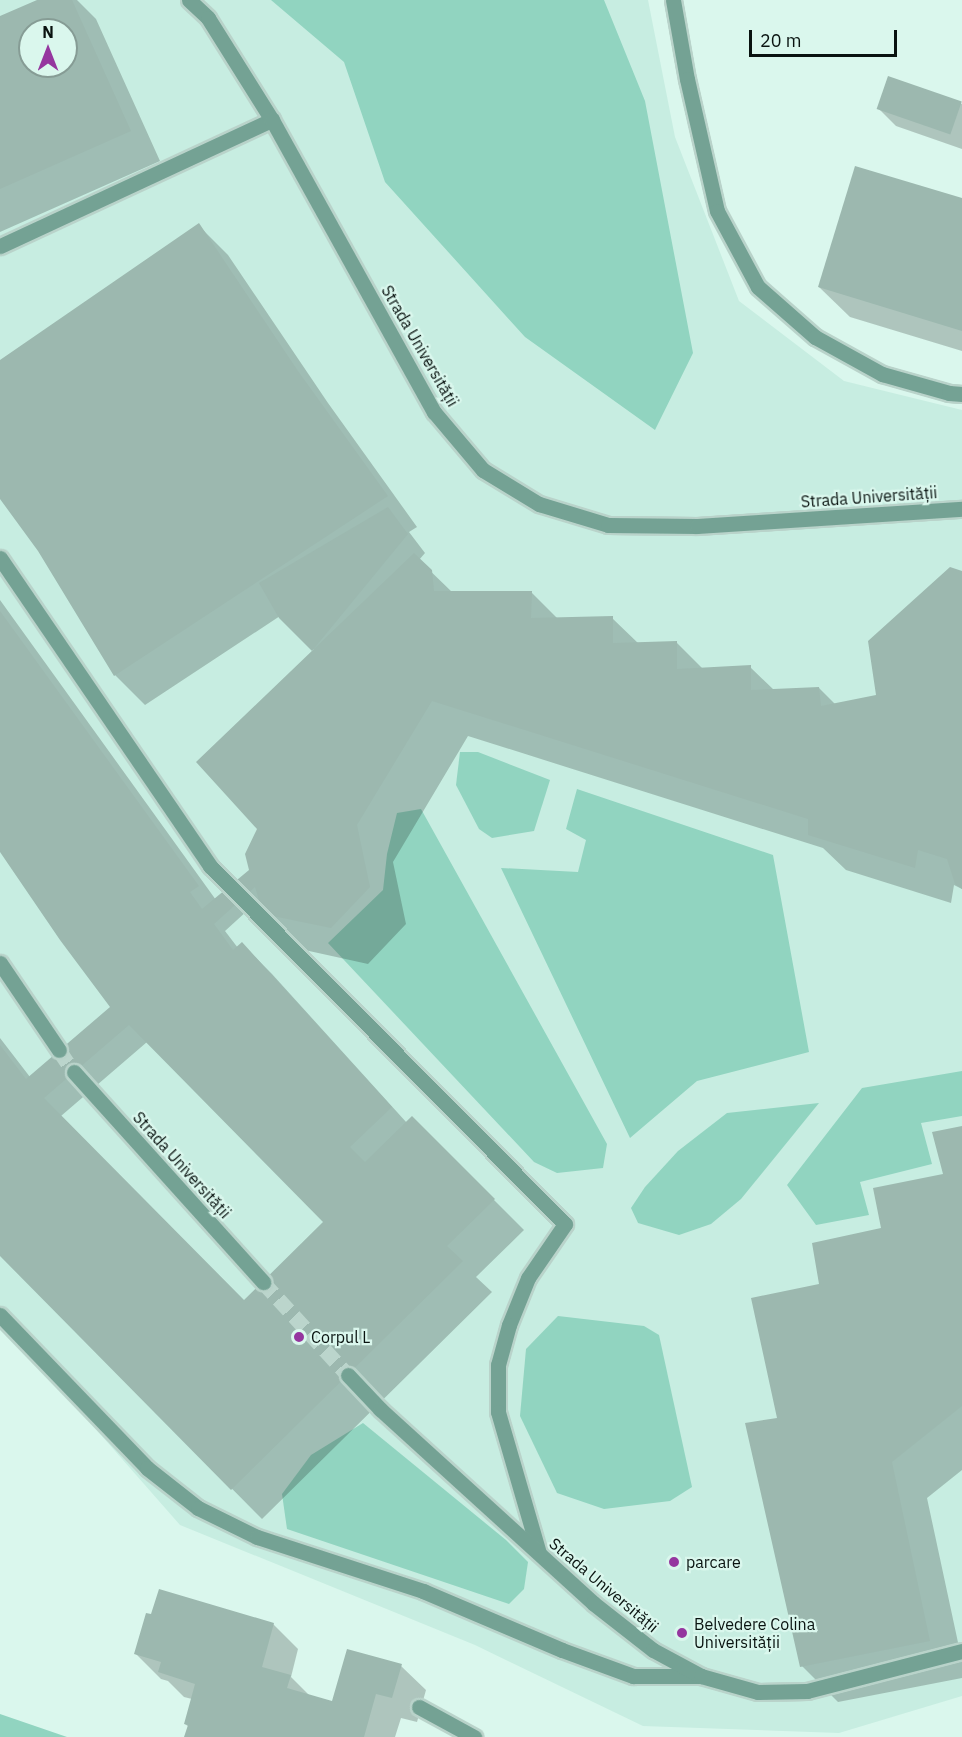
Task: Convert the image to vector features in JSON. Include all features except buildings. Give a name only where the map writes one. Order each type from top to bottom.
[{"type":"street","name":"Strada Universității","points":[[189,0],[208,18],[272,120],[434,412],[483,470],[539,504],[609,525],[697,526],[962,509]]},
{"type":"street","points":[[673,0],[687,79],[717,211],[758,287],[815,337],[882,374],[949,393],[962,394]]},
{"type":"street","points":[[0,246],[272,120]]},
{"type":"street","points":[[0,558],[210,866],[565,1224],[528,1278],[509,1325],[498,1365],[498,1412],[539,1553]]},
{"type":"street","points":[[0,963],[59,1050]]},
{"type":"street","name":"Strada Universității","points":[[74,1072],[263,1282]]},
{"type":"street","points":[[0,1315],[147,1468],[198,1508],[257,1537],[423,1591],[562,1650],[633,1676],[701,1676]]},
{"type":"street","name":"Strada Universității","points":[[348,1375],[380,1409],[594,1603],[653,1650],[701,1676],[758,1692],[807,1691],[962,1651]]},
{"type":"street","points":[[419,1707],[474,1737]]},
{"type":"shaded area","points":[[0,0],[648,0],[675,137],[739,301],[844,381],[962,410],[962,1696],[839,1733],[643,1726],[475,1645],[180,1525],[0,1320]]},
{"type":"green space","points":[[271,0],[604,0],[645,101],[693,353],[655,430],[525,337],[385,182],[344,62]]},
{"type":"green space","points":[[460,752],[478,752],[550,780],[534,831],[492,838],[479,829],[456,785]]},
{"type":"green space","points":[[577,789],[773,855],[809,1052],[697,1081],[630,1138],[501,868],[578,872],[586,840],[566,829]]},
{"type":"green space","points":[[421,809],[607,1144],[603,1168],[557,1173],[534,1162],[328,943],[383,890],[387,854],[397,813]]},
{"type":"green space","points":[[962,1071],[962,1116],[921,1123],[932,1164],[860,1182],[869,1215],[816,1225],[787,1185],[862,1088]]},
{"type":"green space","points":[[819,1103],[741,1199],[711,1224],[679,1235],[638,1223],[631,1208],[645,1187],[678,1151],[727,1113]]},
{"type":"green space","points":[[558,1316],[644,1326],[659,1335],[692,1487],[670,1501],[604,1509],[557,1493],[520,1416],[526,1349]]},
{"type":"green space","points":[[363,1423],[506,1540],[528,1562],[524,1589],[509,1604],[287,1529],[282,1494],[311,1455]]},
{"type":"green space","points":[[0,1714],[67,1737],[0,1737]]},
{"type":"tunnel","points":[[59,1050],[74,1072]]},
{"type":"tunnel","points":[[263,1282],[348,1375]]},
{"type":"place","name":"Corpul L","points":[[299,1337]]},
{"type":"place","name":"parcare","points":[[674,1562]]},
{"type":"place","name":"Belvedere Colina Universității","points":[[682,1633]]}]
